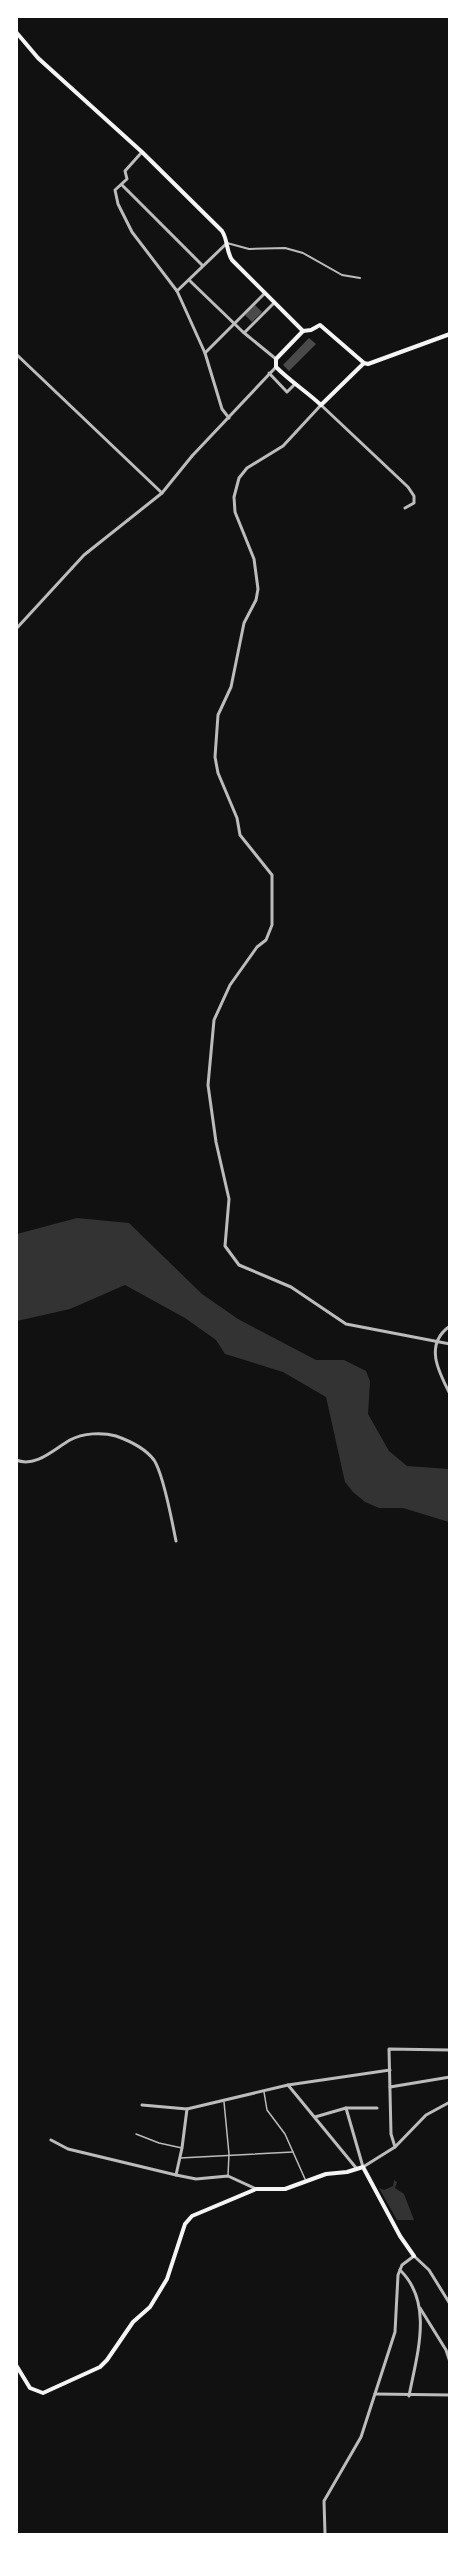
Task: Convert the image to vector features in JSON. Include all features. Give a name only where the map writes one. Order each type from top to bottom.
[{"type":"main road","points":[[16,32],[38,58],[142,152],[222,231],[232,260],[303,331]]},
{"type":"main road","points":[[364,363],[321,405],[301,386],[294,386],[276,367],[276,358],[303,331],[321,325],[368,364],[450,334]]},
{"type":"main road","points":[[16,2365],[30,2388],[38,2393],[49,2391],[100,2367],[133,2322],[150,2307],[168,2279],[185,2224],[192,2216],[256,2189],[273,2191],[285,2189],[326,2174],[363,2167],[400,2236],[414,2256]]},
{"type":"street","points":[[142,152],[125,171],[127,179],[115,190],[115,195],[132,232],[177,291],[205,353],[222,409],[229,418]]},
{"type":"street","points":[[122,184],[202,265]]},
{"type":"street","points":[[177,291],[226,243],[249,249],[285,248],[303,253],[342,275],[360,278]]},
{"type":"street","points":[[189,280],[234,324],[276,358]]},
{"type":"street","points":[[205,353],[265,293]]},
{"type":"street","points":[[245,332],[274,303]]},
{"type":"street","points":[[16,354],[162,493]]},
{"type":"street","points":[[16,629],[84,555],[162,493],[192,456],[276,367]]},
{"type":"street","points":[[269,373],[287,393],[294,386]]},
{"type":"street","points":[[405,508],[414,503],[414,496],[408,487],[321,405],[283,446],[247,468],[239,478],[234,497],[235,513],[254,559],[258,588],[256,600],[244,623],[231,687],[218,716],[215,758],[240,835],[272,875],[272,925],[266,940],[257,947],[224,996],[214,1020],[210,1050],[210,1104],[229,1204],[224,1231],[226,1250],[234,1261],[291,1287],[346,1324],[450,1344]]},
{"type":"street","points":[[450,1326],[436,1341],[435,1360],[450,1394]]},
{"type":"street","points":[[16,1460],[33,1462],[73,1438],[89,1434],[110,1435],[125,1439],[146,1451],[156,1462],[176,1541]]},
{"type":"street","points":[[395,2147],[391,2134],[389,2049],[450,2050]]},
{"type":"street","points":[[142,2105],[187,2109],[288,2085],[390,2070]]},
{"type":"street","points":[[390,2087],[450,2077]]},
{"type":"street","points":[[288,2085],[357,2169]]},
{"type":"street","points":[[346,2108],[363,2167],[395,2147],[426,2115],[450,2102]]},
{"type":"street","points":[[314,2117],[346,2108],[377,2108]]},
{"type":"street","points":[[176,2175],[187,2109]]},
{"type":"street","points":[[51,2140],[68,2149],[176,2175],[196,2179],[228,2176],[256,2189]]},
{"type":"street","points":[[325,2535],[324,2501],[361,2437],[394,2332],[402,2265],[414,2256],[429,2270],[450,2304]]},
{"type":"street","points":[[400,2270],[409,2278],[418,2295],[419,2306],[419,2342],[409,2396]]},
{"type":"street","points":[[419,2306],[446,2350],[450,2362]]},
{"type":"street","points":[[375,2394],[450,2395]]},
{"type":"lane","points":[[263,2091],[267,2110],[285,2134],[306,2181]]},
{"type":"lane","points":[[224,2101],[228,2176]]},
{"type":"lane","points":[[136,2134],[159,2143],[182,2148]]},
{"type":"lane","points":[[180,2158],[293,2152]]},
{"type":"shaded area","points":[[77,1218],[129,1223],[202,1294],[238,1319],[316,1360],[344,1360],[366,1371],[370,1381],[368,1414],[389,1451],[407,1466],[449,1469],[449,1522],[403,1508],[379,1508],[365,1502],[345,1482],[326,1397],[283,1372],[225,1354],[216,1340],[185,1318],[125,1285],[70,1309],[17,1321],[17,1234]]},
{"type":"shaded area","points":[[394,2180],[397,2182],[395,2188],[404,2194],[414,2220],[397,2220],[379,2188],[384,2190],[393,2186]]},
{"type":"building","points":[[255,305],[262,312],[252,322],[245,315]]},
{"type":"building","points":[[309,338],[316,344],[289,371],[283,365]]}]
